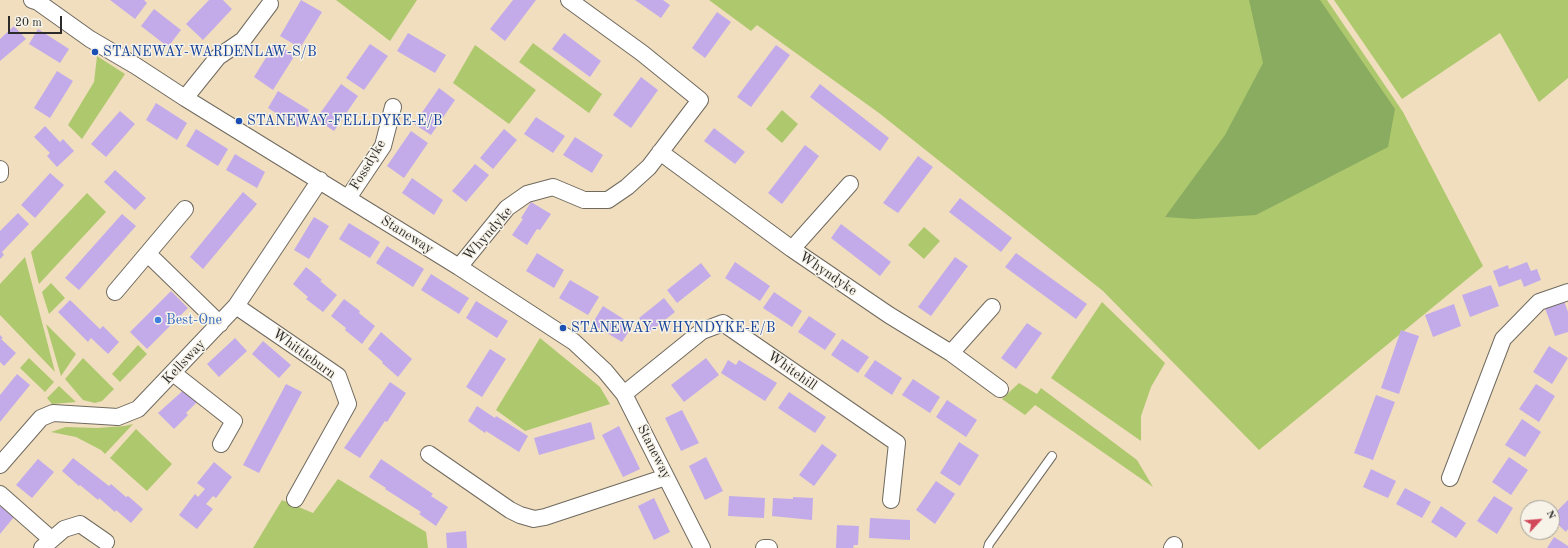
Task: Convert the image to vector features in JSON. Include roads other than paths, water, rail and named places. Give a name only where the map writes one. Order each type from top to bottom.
[{"type":"street","name":"Staneway","points":[[32,0],[38,2],[90,39],[136,66],[459,267],[574,342],[605,371],[624,394],[702,548]]},
{"type":"street","name":"Whyndyke","points":[[459,267],[507,208],[527,194],[552,187],[584,200],[608,200],[627,187],[649,167],[700,100],[642,53],[569,0]]},
{"type":"street","points":[[186,98],[218,56],[243,40],[270,4]]},
{"type":"street","name":"Fossdyke","points":[[348,198],[383,146],[393,107]]},
{"type":"street","name":"Whyndyke","points":[[660,152],[792,249],[889,315],[951,353],[1000,389]]},
{"type":"street","points":[[0,169],[0,174]]},
{"type":"street","name":"Kellsway","points":[[0,465],[41,418],[53,413],[118,417],[138,409],[236,306],[320,180]]},
{"type":"street","points":[[792,249],[850,184]]},
{"type":"street","points":[[115,292],[185,209]]},
{"type":"street","points":[[148,254],[220,324]]},
{"type":"street","points":[[1450,478],[1503,339],[1539,302],[1568,292]]},
{"type":"street","name":"Whittleburn","points":[[236,306],[338,376],[348,404],[295,499]]},
{"type":"street","points":[[951,353],[992,307]]},
{"type":"street","name":"Whitehill","points":[[624,394],[702,331],[723,323],[897,443],[891,500]]},
{"type":"street","points":[[173,373],[234,421],[221,444]]},
{"type":"street","points":[[429,454],[510,510],[534,519],[545,518],[666,477]]},
{"type":"street","points":[[0,494],[46,544],[64,528],[80,524],[106,542]]},
{"type":"street","points":[[764,548],[769,548]]},
{"type":"lane","points":[[988,548],[989,544],[1052,456]]},
{"type":"place","name":"STANEWAY-WARDENLAW-S/B","points":[[95,52]]},
{"type":"place","name":"STANEWAY-FELLDYKE-E/B","points":[[239,121]]},
{"type":"place","name":"Best-One","points":[[158,320]]},
{"type":"place","name":"STANEWAY-WHYNDYKE-E/B","points":[[563,328]]}]
